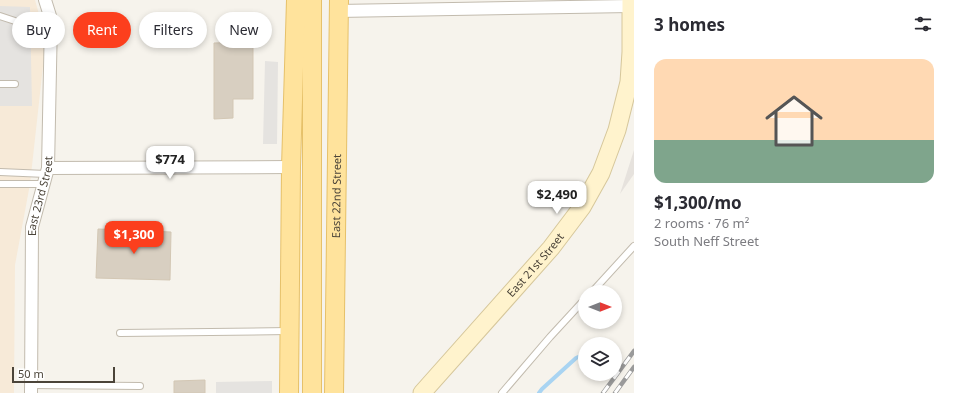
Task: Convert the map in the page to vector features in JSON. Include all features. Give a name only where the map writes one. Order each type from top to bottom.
[{"type":"main road","points":[[289,393],[290,167],[296,0]]},
{"type":"main road","points":[[312,0],[312,393]]},
{"type":"main road","name":"East 22nd Street","points":[[334,393],[338,5]]},
{"type":"street","name":"East 23rd Street","points":[[31,389],[32,227],[46,175],[51,19],[45,0]]},
{"type":"street","points":[[338,5],[631,3]]},
{"type":"street","name":"East 21st Street","points":[[422,393],[551,248],[582,207],[601,173],[617,130],[629,82],[632,52],[631,3]]},
{"type":"street","points":[[46,175],[290,167]]},
{"type":"lane","points":[[0,16],[12,21]]},
{"type":"lane","points":[[0,84],[15,84]]},
{"type":"lane","points":[[0,172],[46,175]]},
{"type":"lane","points":[[0,184],[46,175]]},
{"type":"lane","points":[[598,285],[634,246]]},
{"type":"lane","points":[[502,393],[578,307]]},
{"type":"lane","points":[[120,333],[289,331]]},
{"type":"lane","points":[[31,389],[140,386]]},
{"type":"shaded area","points":[[0,0],[35,0],[38,12],[12,12],[12,48],[45,48],[30,184],[15,265],[14,393],[0,393]]},
{"type":"shaded area","points":[[0,6],[30,7],[30,12],[12,12],[12,48],[31,48],[32,106],[0,106]]},
{"type":"shaded area","points":[[265,61],[278,62],[277,144],[263,144]]},
{"type":"shaded area","points":[[634,150],[634,174],[620,194]]},
{"type":"shaded area","points":[[272,381],[272,393],[216,393],[216,382]]},
{"type":"building","points":[[214,43],[215,48],[253,48],[253,99],[233,99],[233,118],[214,119]]},
{"type":"building","points":[[98,229],[171,232],[170,280],[96,278]]},
{"type":"building","points":[[205,380],[205,393],[174,393],[174,381]]},
{"type":"waterway","points":[[539,393],[578,357]]},
{"type":"railway","points":[[603,393],[634,351]]},
{"type":"railway","points":[[615,393],[634,367]]}]
